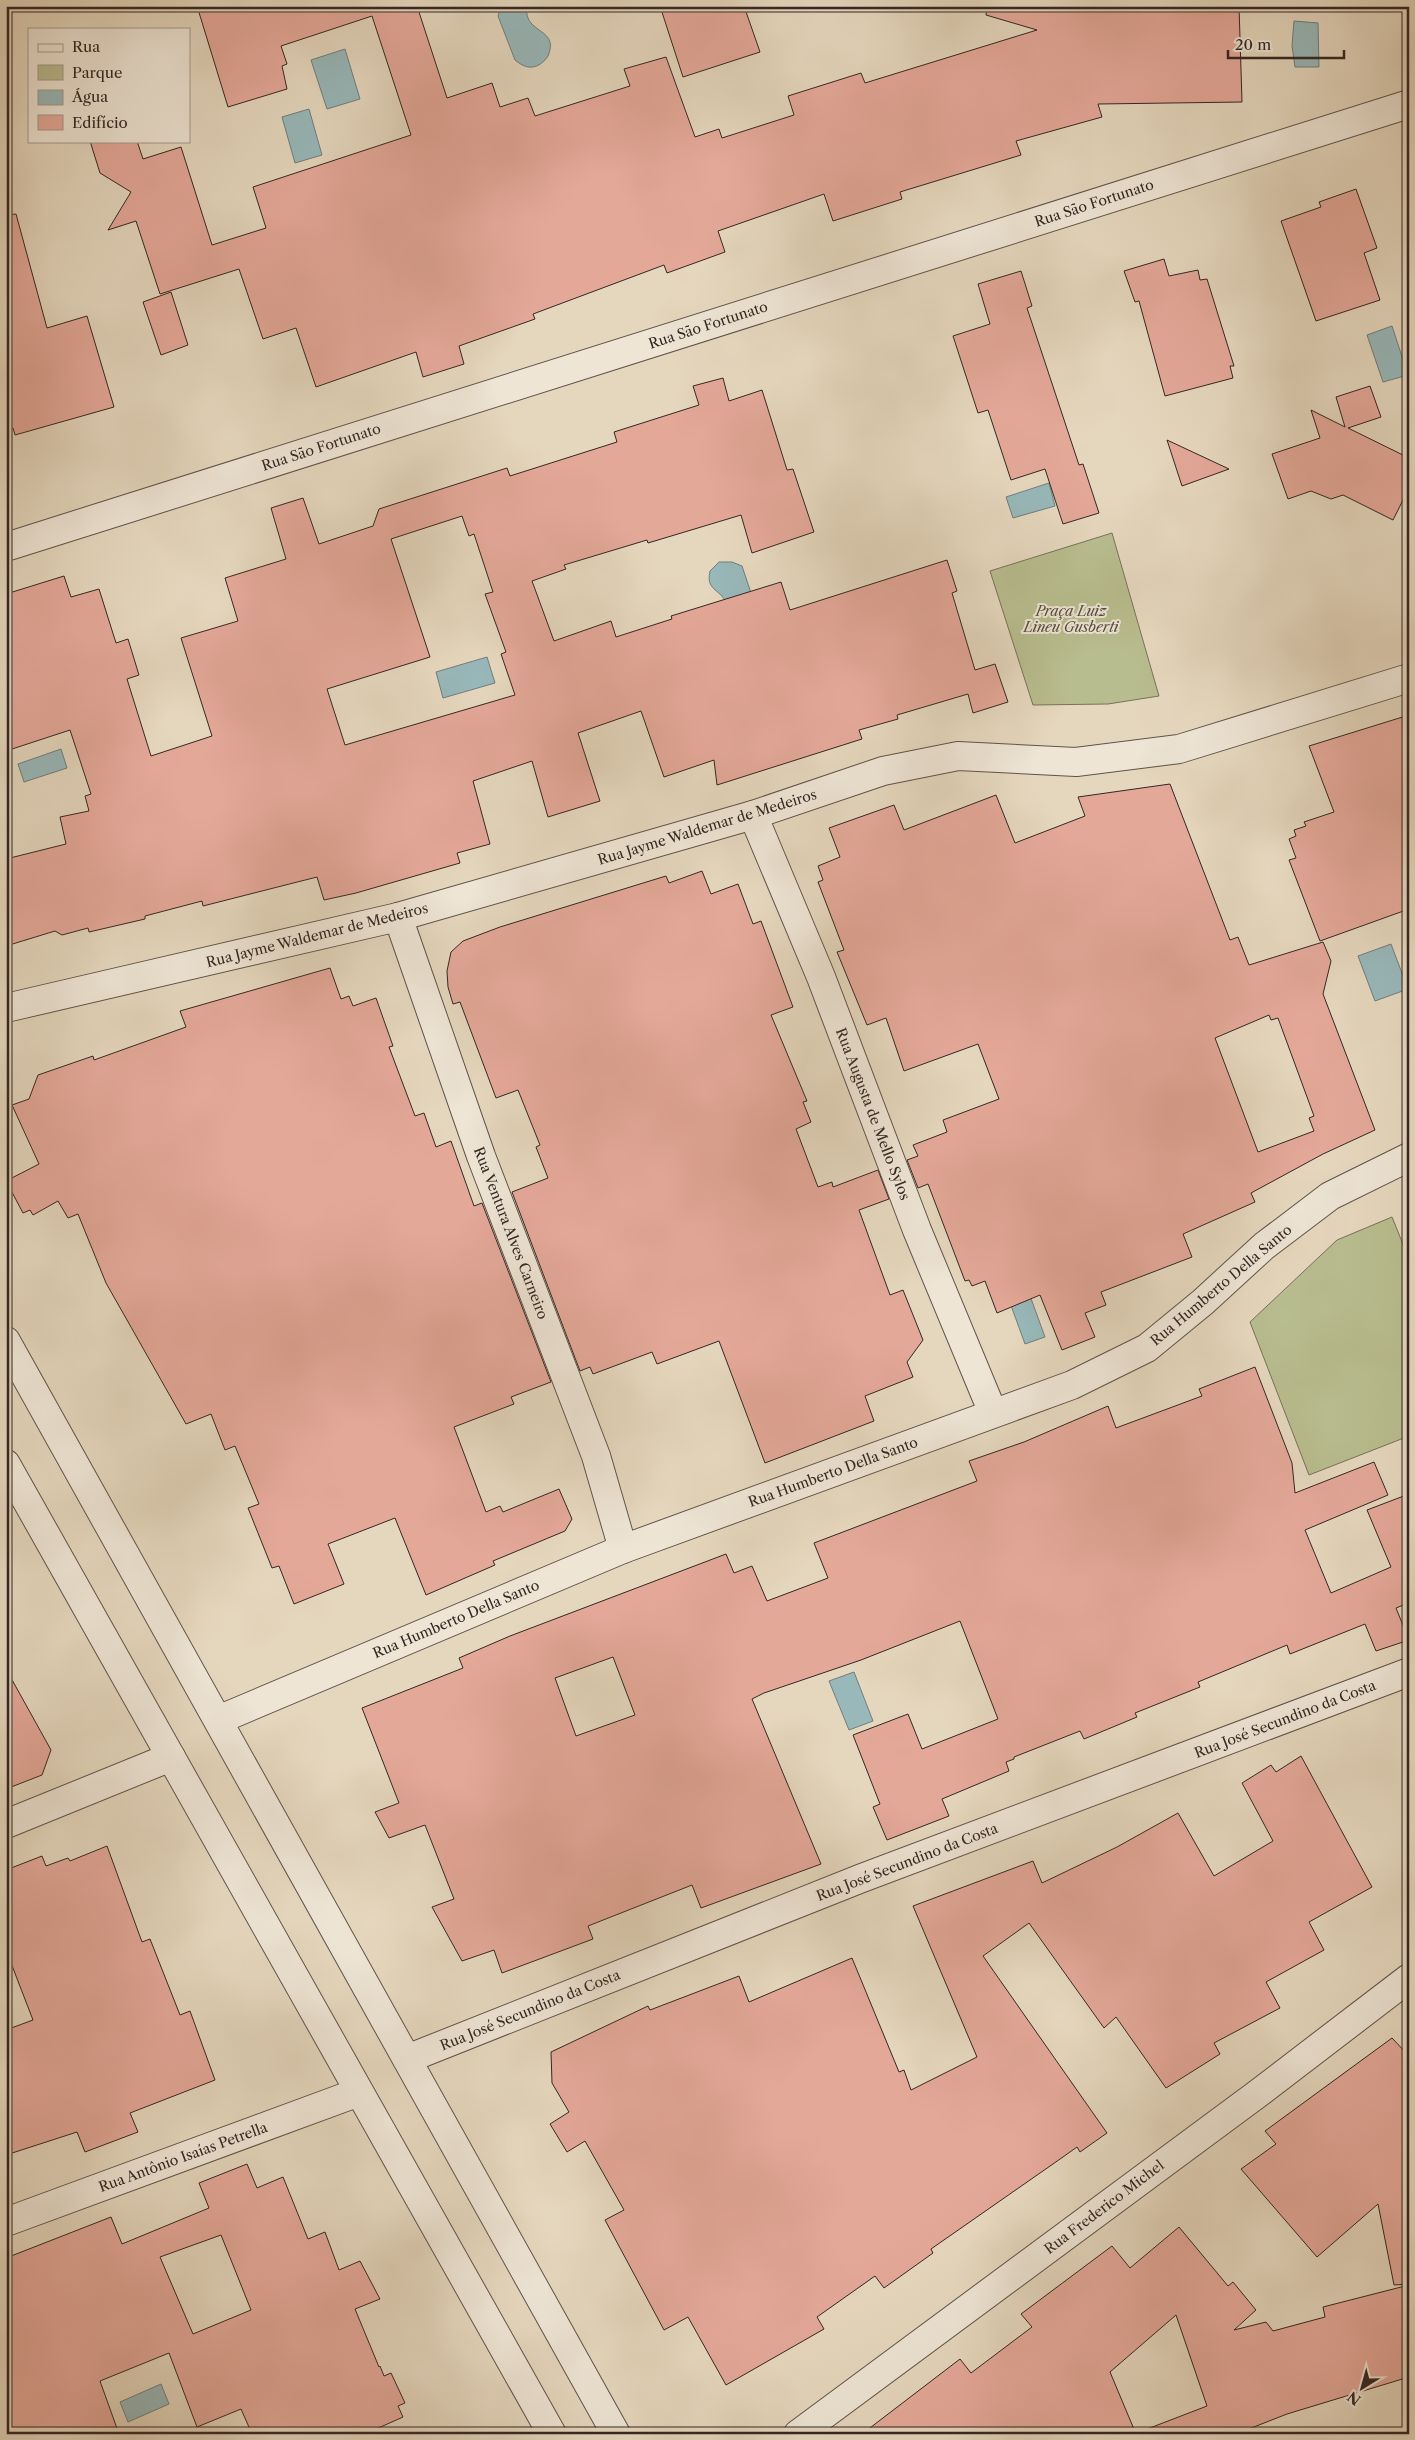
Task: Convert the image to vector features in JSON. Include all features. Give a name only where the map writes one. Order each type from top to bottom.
[{"type":"street","name":"Rua São Fortunato","points":[[6,546],[1409,104]]},
{"type":"street","name":"Rua Jayme Waldemar de Medeiros","points":[[6,1008],[398,917],[753,815],[883,771],[958,756],[1076,762],[1179,749],[1409,678]]},
{"type":"street","name":"Rua Augusta de Mello Sylos","points":[[753,815],[821,977],[917,1230],[993,1414]]},
{"type":"street","name":"Rua Ventura Alves Carneiro","points":[[398,917],[481,1156],[596,1456],[623,1549]]},
{"type":"street","name":"Rua Humberto Della Santo","points":[[218,1720],[623,1549],[1072,1385],[1147,1348],[1203,1302],[1264,1246],[1330,1196],[1409,1157]]},
{"type":"street","points":[[6,1341],[616,2434]]},
{"type":"street","points":[[6,1464],[552,2434]]},
{"type":"street","name":"Rua José Secundino da Costa","points":[[407,2059],[862,1878],[1409,1672]]},
{"type":"street","points":[[6,1824],[171,1757]]},
{"type":"street","name":"Rua Frederico Michel","points":[[798,2434],[1409,1978]]},
{"type":"street","name":"Rua Antônio Isaías Petrella","points":[[6,2222],[359,2092]]},
{"type":"green space","name":"Praça Luiz Lineu Gusberti","points":[[1112,533],[1159,696],[1108,704],[1033,705],[990,571]]},
{"type":"green space","points":[[1392,1217],[1409,1259],[1409,1436],[1309,1475],[1250,1322],[1337,1240]]},
{"type":"water","points":[[501,6],[526,6],[531,23],[548,37],[550,42],[548,56],[545,60],[534,67],[528,67],[515,60],[498,16]]},
{"type":"water","points":[[1294,21],[1318,23],[1319,67],[1295,67],[1292,46]]},
{"type":"water","points":[[345,49],[360,99],[327,109],[311,60]]},
{"type":"water","points":[[309,109],[322,155],[295,163],[282,117]]},
{"type":"water","points":[[1392,326],[1408,375],[1383,382],[1367,335]]},
{"type":"water","points":[[1049,483],[1055,506],[1013,518],[1006,497]]},
{"type":"water","points":[[719,562],[732,562],[742,566],[751,593],[730,610],[710,583],[710,571]]},
{"type":"water","points":[[487,657],[495,683],[443,698],[436,672]]},
{"type":"water","points":[[61,749],[67,768],[24,782],[18,764]]},
{"type":"water","points":[[1391,944],[1408,989],[1375,1001],[1358,956]]},
{"type":"water","points":[[1029,1293],[1045,1337],[1025,1344],[1009,1300]]},
{"type":"water","points":[[854,1672],[873,1721],[849,1730],[829,1681]]},
{"type":"water","points":[[161,2384],[169,2404],[128,2422],[120,2402]]},
{"type":"building","points":[[197,6],[417,6],[447,98],[492,83],[500,107],[528,98],[535,116],[630,86],[624,69],[666,57],[695,137],[719,129],[722,138],[794,115],[788,96],[861,73],[865,83],[1037,30],[986,15],[987,6],[1239,6],[1242,102],[1098,104],[1102,117],[1016,141],[1021,155],[900,192],[902,199],[833,221],[824,194],[718,231],[725,252],[667,273],[664,265],[533,314],[535,319],[459,346],[464,364],[423,377],[416,352],[316,387],[296,328],[263,339],[239,269],[160,294],[136,221],[108,230],[131,192],[100,173],[90,142],[137,142],[143,159],[181,147],[212,245],[266,228],[253,187],[411,135],[372,16],[281,46],[287,64],[282,66],[287,89],[228,107]]},
{"type":"building","points":[[660,6],[744,6],[760,52],[683,77]]},
{"type":"building","points":[[1356,189],[1377,248],[1364,253],[1380,300],[1316,321],[1281,221],[1321,207],[1319,202]]},
{"type":"building","points":[[16,214],[47,328],[87,316],[114,407],[15,435],[13,428],[6,430],[6,215]]},
{"type":"building","points":[[1164,259],[1169,276],[1198,270],[1200,280],[1207,279],[1234,366],[1230,366],[1233,378],[1165,396],[1139,301],[1135,302],[1124,271]]},
{"type":"building","points":[[1021,271],[1032,306],[1027,308],[1079,465],[1083,464],[1099,513],[1063,524],[1045,469],[1011,480],[988,410],[978,413],[953,336],[990,324],[978,284]]},
{"type":"building","points":[[171,292],[188,345],[161,355],[143,302]]},
{"type":"building","points":[[723,378],[729,401],[762,390],[787,470],[793,469],[814,532],[752,553],[741,515],[648,543],[647,540],[564,565],[566,569],[532,581],[554,641],[611,621],[616,637],[672,619],[671,616],[781,582],[790,610],[947,560],[957,591],[952,593],[975,670],[995,664],[1008,702],[973,713],[968,694],[897,715],[898,719],[859,730],[862,739],[717,785],[714,760],[664,777],[641,711],[578,733],[600,801],[548,817],[532,761],[473,781],[490,844],[457,853],[460,863],[356,893],[324,900],[317,877],[203,906],[202,901],[145,916],[145,919],[89,932],[88,928],[62,935],[55,931],[6,946],[6,859],[66,844],[60,817],[89,811],[85,796],[91,794],[70,730],[6,751],[6,594],[64,576],[71,597],[99,589],[116,643],[128,639],[139,675],[127,679],[151,756],[212,736],[181,638],[238,621],[225,578],[286,559],[271,508],[303,498],[319,544],[373,526],[379,509],[507,468],[510,476],[617,442],[614,432],[699,405],[693,386]],"holes":[[[462,516],[469,536],[474,534],[493,592],[485,594],[506,652],[501,654],[515,695],[345,745],[327,689],[430,657],[391,539]]]},
{"type":"building","points":[[1370,386],[1381,417],[1348,428],[1409,458],[1409,488],[1393,520],[1343,495],[1331,499],[1311,491],[1288,499],[1272,454],[1320,438],[1311,410],[1345,427],[1336,397]]},
{"type":"building","points":[[1167,440],[1229,469],[1182,486]]},
{"type":"building","points":[[1409,715],[1409,909],[1320,941],[1289,860],[1296,858],[1289,839],[1296,836],[1294,830],[1306,826],[1304,822],[1334,812],[1309,746]]},
{"type":"building","points":[[1170,784],[1230,940],[1238,937],[1249,965],[1323,942],[1331,961],[1323,994],[1375,1130],[1323,1154],[1251,1193],[1255,1202],[1183,1234],[1192,1257],[1101,1292],[1106,1305],[1085,1313],[1095,1337],[1062,1350],[1040,1295],[997,1313],[985,1281],[972,1286],[969,1280],[965,1281],[928,1184],[918,1188],[907,1160],[918,1156],[913,1145],[947,1132],[943,1120],[999,1099],[978,1044],[904,1071],[886,1018],[867,1025],[837,952],[844,950],[818,882],[823,880],[818,866],[840,857],[829,828],[894,805],[904,830],[996,795],[1015,843],[1085,816],[1078,797]],"holes":[[[1269,1015],[1271,1020],[1278,1018],[1314,1116],[1309,1118],[1314,1131],[1258,1152],[1215,1038]]]},
{"type":"building","points":[[702,871],[711,894],[738,884],[753,924],[761,921],[793,1007],[771,1015],[807,1101],[803,1102],[811,1122],[796,1129],[818,1187],[832,1182],[833,1187],[878,1170],[889,1199],[859,1210],[890,1295],[903,1290],[923,1340],[907,1362],[913,1377],[865,1396],[874,1421],[765,1463],[719,1341],[657,1364],[652,1352],[593,1374],[590,1367],[580,1371],[512,1192],[548,1178],[536,1147],[540,1145],[518,1090],[496,1098],[460,1002],[453,1004],[448,987],[447,971],[451,952],[463,941],[500,927],[666,876],[669,883]]},
{"type":"building","points":[[330,968],[341,999],[349,996],[353,1006],[376,998],[393,1046],[389,1047],[415,1116],[424,1113],[436,1147],[451,1141],[474,1206],[482,1203],[551,1382],[511,1397],[514,1404],[454,1427],[486,1512],[500,1506],[503,1512],[559,1489],[572,1519],[565,1531],[493,1561],[495,1565],[426,1595],[395,1518],[328,1544],[344,1584],[294,1604],[279,1566],[272,1568],[248,1508],[259,1504],[235,1446],[225,1450],[211,1414],[186,1424],[106,1283],[78,1214],[68,1218],[58,1201],[33,1215],[30,1210],[23,1213],[6,1181],[39,1164],[12,1105],[29,1099],[38,1075],[93,1056],[94,1060],[186,1027],[180,1011]]},
{"type":"building","points":[[1255,1367],[1292,1463],[1295,1493],[1374,1462],[1388,1495],[1305,1530],[1331,1593],[1391,1567],[1367,1510],[1409,1494],[1409,1608],[1406,1604],[1396,1608],[1409,1640],[1376,1651],[1365,1624],[1290,1654],[1287,1645],[1198,1682],[1200,1687],[1135,1713],[1137,1717],[1084,1739],[1080,1731],[1014,1757],[1014,1759],[1006,1762],[1009,1771],[942,1799],[949,1816],[887,1840],[873,1807],[880,1804],[853,1735],[908,1714],[922,1749],[998,1719],[960,1621],[861,1660],[764,1693],[752,1699],[821,1864],[701,1908],[692,1885],[588,1926],[593,1939],[502,1973],[494,1950],[462,1961],[432,1907],[454,1899],[425,1825],[389,1838],[375,1812],[399,1803],[362,1708],[463,1668],[459,1658],[510,1636],[726,1554],[734,1573],[752,1566],[767,1601],[828,1578],[814,1543],[977,1481],[969,1461],[1024,1442],[1108,1406],[1116,1428],[1202,1396],[1199,1389]],"holes":[[[613,1657],[635,1715],[576,1736],[555,1678]]]},
{"type":"building","points":[[6,1669],[51,1750],[42,1775],[6,1789]]},
{"type":"building","points":[[1301,1756],[1372,1887],[1309,1922],[1324,1950],[1266,1982],[1280,2008],[1214,2043],[1220,2054],[1166,2088],[1116,2017],[1104,2028],[1029,1923],[983,1956],[1107,2133],[1080,2152],[1077,2147],[931,2249],[933,2253],[884,2288],[875,2276],[817,2317],[824,2329],[726,2385],[688,2317],[664,2330],[605,2220],[624,2210],[585,2141],[567,2152],[550,2124],[569,2112],[552,2083],[551,2052],[648,2006],[650,2010],[739,1976],[749,2002],[852,1958],[899,2072],[904,2070],[911,2090],[977,2057],[913,1906],[1033,1861],[1042,1883],[1117,1847],[1178,1813],[1214,1876],[1273,1841],[1242,1783],[1271,1765],[1276,1772]]},
{"type":"building","points":[[107,1846],[142,1942],[150,1939],[180,2015],[190,2011],[215,2080],[130,2113],[138,2132],[85,2152],[77,2132],[6,2155],[6,2030],[33,2020],[6,1950],[6,1870],[42,1856],[46,1866],[68,1858],[70,1861]]},
{"type":"building","points":[[1392,2038],[1409,2056],[1409,2284],[1394,2285],[1378,2204],[1317,2257],[1241,2169],[1276,2144],[1265,2131]]},
{"type":"building","points":[[247,2164],[257,2188],[283,2177],[308,2239],[325,2232],[339,2270],[360,2261],[380,2299],[355,2309],[379,2367],[384,2376],[391,2373],[405,2403],[398,2406],[403,2417],[365,2434],[252,2434],[241,2409],[197,2427],[169,2353],[100,2381],[119,2434],[6,2434],[6,2258],[111,2217],[122,2244],[209,2208],[199,2183]],"holes":[[[221,2235],[251,2310],[193,2334],[160,2257]]]},
{"type":"building","points":[[1179,2227],[1228,2286],[1233,2282],[1256,2310],[1234,2330],[1266,2322],[1273,2331],[1325,2317],[1323,2307],[1409,2285],[1409,2377],[1287,2414],[1236,2434],[1142,2434],[1142,2431],[1207,2406],[1176,2315],[1110,2372],[1136,2434],[862,2434],[960,2359],[971,2373],[1032,2327],[1021,2314],[1112,2246],[1130,2268]]}]
